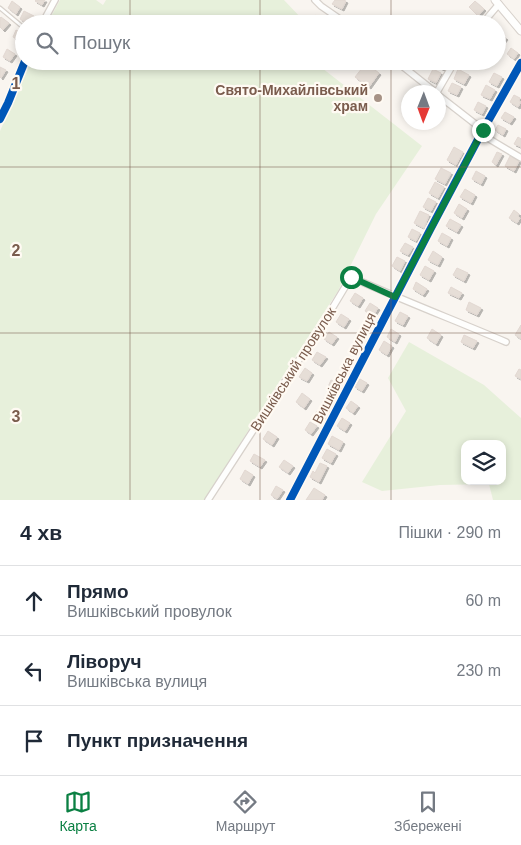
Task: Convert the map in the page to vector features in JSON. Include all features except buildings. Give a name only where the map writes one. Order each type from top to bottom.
[{"type":"street","points":[[47,15],[55,0]]},
{"type":"street","points":[[315,0],[334,15]]},
{"type":"street","points":[[488,15],[497,2],[521,31]]},
{"type":"street","name":"Вишківська вулиця","points":[[290,500],[482,132],[521,63]]},
{"type":"street","points":[[0,119],[21,70]]},
{"type":"street","points":[[408,70],[427,85]]},
{"type":"street","points":[[442,85],[450,70]]},
{"type":"street","points":[[446,101],[482,132],[521,158]]},
{"type":"street","name":"Вишківський провулок","points":[[208,500],[351,277],[395,297]]},
{"type":"street","points":[[395,297],[506,342]]},
{"type":"lane","points":[[0,8],[15,20]]},
{"type":"green space","points":[[60,0],[96,0],[103,5],[106,0],[284,0],[298,15],[52,15]]},
{"type":"green space","points":[[27,70],[325,70],[422,146],[376,214],[338,291],[205,500],[0,500],[0,131]]},
{"type":"green space","points":[[409,342],[484,385],[521,418],[521,500],[493,500],[489,485],[506,485],[506,440],[461,440],[461,485],[382,491],[362,482],[406,411],[388,378]]},
{"type":"cycle path","points":[[290,500],[431,228],[521,63]]},
{"type":"cycle path","points":[[0,119],[21,70]]},
{"type":"place","name":"Свято-Михайлівський храм","points":[[378,98]]},
{"type":"route","points":[[351,277],[395,297],[483,130]]}]
